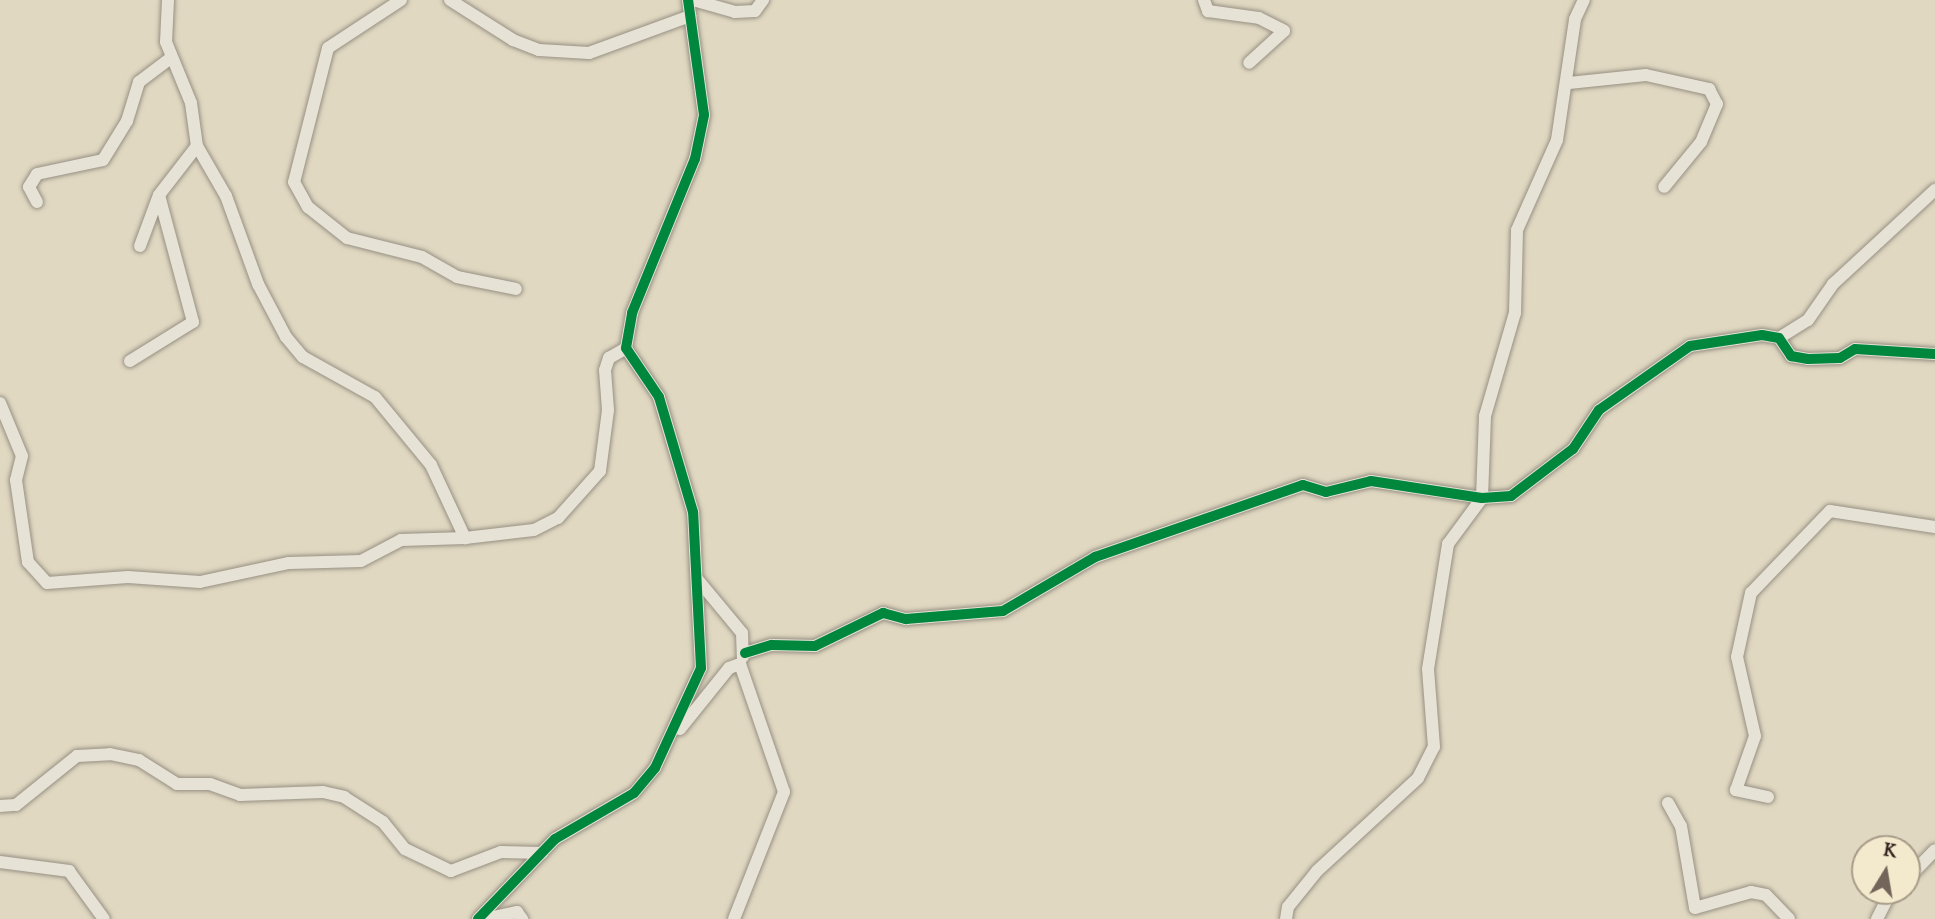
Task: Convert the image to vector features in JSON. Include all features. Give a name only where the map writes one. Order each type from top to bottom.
[{"type":"street","points":[[168,0],[172,57],[191,103],[197,146],[226,196],[258,284],[286,337],[303,356],[375,397],[431,465],[465,538]]},
{"type":"street","points":[[401,0],[328,48],[294,182],[308,207],[347,238],[422,257],[457,277],[516,289]]},
{"type":"street","points":[[450,0],[513,40],[589,53],[690,16]]},
{"type":"street","points":[[670,739],[701,668],[693,512],[659,397],[626,348],[632,313],[695,159],[702,126],[690,0],[735,12],[755,11],[764,0]]},
{"type":"street","points":[[1204,0],[1208,11],[1259,18],[1284,32],[1249,62]]},
{"type":"street","points":[[1286,919],[1288,907],[1317,871],[1418,778],[1434,747],[1428,669],[1448,544],[1464,514],[1482,498],[1485,416],[1515,313],[1517,230],[1558,140],[1569,83],[1575,19],[1584,0]]},
{"type":"street","points":[[37,202],[29,187],[37,174],[103,160],[127,121],[139,82],[172,57]]},
{"type":"street","points":[[1569,83],[1646,75],[1709,89],[1717,104],[1701,142],[1664,187]]},
{"type":"street","points":[[140,246],[159,195],[197,146]]},
{"type":"street","points":[[478,919],[555,839],[634,793],[670,739],[729,668],[742,658],[772,646],[815,646],[883,613],[906,619],[1003,611],[1096,556],[1303,485],[1326,492],[1371,481],[1482,498],[1511,496],[1573,449],[1599,410],[1690,346],[1779,338],[1808,320],[1833,284],[1935,190]]},
{"type":"street","points":[[130,362],[193,322],[159,195]]},
{"type":"street","points":[[1779,338],[1791,356],[1808,359],[1840,358],[1855,349],[1935,354]]},
{"type":"street","points":[[0,403],[22,456],[16,480],[28,562],[47,583],[128,577],[200,582],[289,563],[361,561],[401,540],[465,538],[534,530],[558,517],[600,471],[607,434],[605,370],[609,358],[626,348]]},
{"type":"street","points":[[1768,797],[1737,790],[1755,736],[1738,657],[1751,593],[1830,512],[1935,527]]},
{"type":"street","points":[[698,580],[742,633],[742,658],[784,792],[734,919]]},
{"type":"street","points":[[0,806],[16,805],[76,757],[110,754],[139,760],[177,784],[210,784],[240,795],[323,792],[344,797],[383,822],[405,849],[451,871],[501,852],[542,853]]},
{"type":"street","points":[[1668,803],[1681,825],[1695,908],[1751,892],[1766,895],[1789,919]]},
{"type":"street","points":[[1921,864],[1935,850]]},
{"type":"street","points":[[0,862],[69,871],[104,919]]},
{"type":"street","points":[[484,919],[517,912],[522,919]]},
{"type":"cycle path","points":[[478,919],[555,839],[634,793],[655,768],[701,668],[693,512],[659,397],[626,348],[632,313],[695,159],[704,115],[688,0]]},
{"type":"cycle path","points":[[745,653],[772,645],[815,646],[883,613],[906,619],[1003,611],[1095,557],[1303,485],[1326,492],[1371,481],[1482,498],[1511,496],[1573,449],[1599,410],[1690,346],[1762,335],[1779,338],[1791,356],[1808,359],[1840,358],[1855,349],[1935,354]]}]
